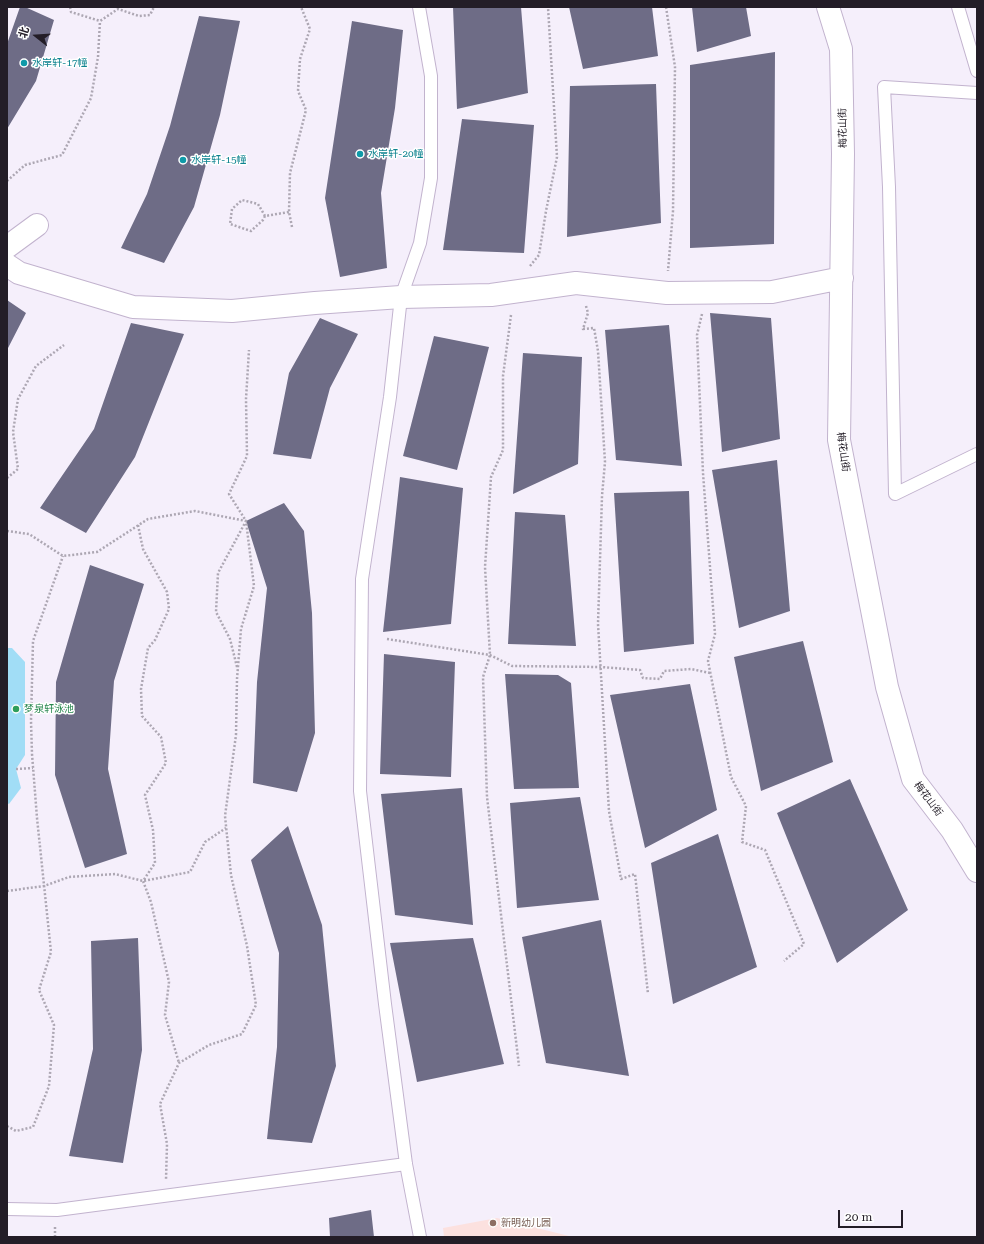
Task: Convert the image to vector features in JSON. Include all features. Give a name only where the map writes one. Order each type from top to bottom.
[{"type":"street","name":"梅花山街","points":[[828,7],[841,49],[843,154],[840,440],[887,687],[913,779],[952,830],[977,871]]},
{"type":"street","points":[[7,247],[37,225]]},
{"type":"street","points":[[7,265],[19,273],[133,307],[232,311],[401,297],[491,295],[576,283],[667,293],[772,292],[842,278]]},
{"type":"lane","points":[[419,7],[431,76],[431,178],[420,243],[401,297],[390,397],[362,579],[360,791],[385,1004],[406,1164],[420,1237]]},
{"type":"lane","points":[[958,7],[977,71]]},
{"type":"lane","points":[[977,93],[884,87],[889,187],[895,494],[977,454]]},
{"type":"lane","points":[[7,1209],[57,1210],[406,1164]]},
{"type":"path","points":[[70,7],[71,12],[100,21]]},
{"type":"path","points":[[7,181],[24,165],[62,155],[91,98],[98,57],[100,21],[117,8],[138,16],[150,15],[154,7]]},
{"type":"path","points":[[292,227],[289,212],[290,173],[306,110],[298,91],[300,59],[310,29],[301,7]]},
{"type":"path","points":[[519,1066],[487,797],[483,677],[490,655],[485,567],[492,477],[503,450],[503,376],[511,316],[510,292],[539,255],[557,157],[548,7]]},
{"type":"path","points":[[666,7],[675,67],[673,211],[667,293]]},
{"type":"path","points":[[265,216],[258,204],[242,200],[232,210],[230,224],[251,231],[263,220],[265,216],[289,212]]},
{"type":"path","points":[[580,283],[588,313],[583,329],[594,328],[598,351],[605,462],[602,496],[598,624],[609,811],[621,879],[635,874],[648,994]]},
{"type":"path","points":[[710,293],[704,307],[697,335],[703,473],[714,634],[708,661],[731,777],[746,806],[742,842],[765,850],[804,944],[784,961]]},
{"type":"path","points":[[7,478],[18,469],[13,432],[18,398],[36,366],[64,345]]},
{"type":"path","points":[[165,1196],[167,1144],[160,1104],[179,1063],[209,1044],[242,1034],[256,1005],[247,946],[231,875],[225,816],[236,735],[241,629],[254,586],[246,521],[229,494],[247,456],[246,399],[249,350]]},
{"type":"path","points":[[7,531],[29,534],[63,556],[97,552],[148,520],[195,511],[246,521]]},
{"type":"path","points":[[238,670],[230,639],[216,612],[218,573],[246,521]]},
{"type":"path","points":[[138,525],[143,549],[167,592],[169,609],[155,640],[148,648],[141,689],[142,716],[161,737],[166,763],[145,795],[152,830],[156,863],[143,881]]},
{"type":"path","points":[[7,1126],[16,1131],[33,1127],[49,1086],[54,1025],[39,990],[51,952],[33,768],[31,721],[33,641],[63,556]]},
{"type":"path","points":[[387,639],[490,655],[512,666],[601,667],[640,670],[643,678],[660,679],[664,671],[690,669],[710,673]]},
{"type":"path","points":[[16,769],[33,768]]},
{"type":"path","points":[[7,891],[44,886],[69,877],[115,874],[143,881],[190,872],[205,842],[226,828]]},
{"type":"path","points":[[143,881],[151,902],[170,982],[165,1015],[179,1063]]},
{"type":"shaded area","name":"新明幼儿园","points":[[497,1218],[573,1237],[444,1237],[443,1228]]},
{"type":"water","name":"梦泉轩泳池","points":[[7,648],[12,648],[25,662],[25,755],[16,769],[21,788],[9,804],[7,803]]},
{"type":"building","name":"水岸轩-17幢","points":[[20,7],[25,7],[54,20],[36,81],[7,129],[7,44]]},
{"type":"building","points":[[453,7],[521,7],[528,93],[457,109]]},
{"type":"building","points":[[569,7],[652,7],[658,56],[583,69]]},
{"type":"building","points":[[692,7],[746,7],[751,36],[697,52]]},
{"type":"building","name":"水岸轩-15幢","points":[[199,16],[240,21],[220,115],[194,207],[164,263],[121,248],[147,194],[170,126]]},
{"type":"building","name":"水岸轩-20幢","points":[[352,21],[403,30],[395,108],[381,193],[387,268],[340,277],[325,198]]},
{"type":"building","points":[[775,52],[774,244],[690,248],[690,65]]},
{"type":"building","points":[[656,84],[661,223],[567,237],[570,86]]},
{"type":"building","points":[[462,119],[534,125],[524,253],[443,250]]},
{"type":"building","points":[[7,300],[26,313],[7,350]]},
{"type":"building","points":[[710,313],[771,318],[780,439],[722,452]]},
{"type":"building","points":[[320,318],[358,334],[330,388],[311,459],[273,454],[289,373]]},
{"type":"building","points":[[131,323],[184,334],[135,457],[86,533],[40,508],[94,429]]},
{"type":"building","points":[[669,325],[682,466],[616,460],[605,330]]},
{"type":"building","points":[[434,336],[489,347],[457,470],[403,456]]},
{"type":"building","points":[[523,353],[582,357],[578,464],[513,494]]},
{"type":"building","points":[[777,460],[790,611],[739,628],[712,470]]},
{"type":"building","points":[[400,477],[463,488],[451,624],[383,632]]},
{"type":"building","points":[[689,491],[694,644],[624,652],[614,493]]},
{"type":"building","points":[[284,503],[304,531],[312,613],[315,733],[297,792],[253,783],[257,682],[267,588],[246,521]]},
{"type":"building","points":[[515,512],[565,515],[576,646],[508,644]]},
{"type":"building","points":[[90,565],[144,584],[114,681],[108,769],[127,854],[85,868],[55,775],[56,682]]},
{"type":"building","points":[[803,641],[833,762],[761,791],[734,657]]},
{"type":"building","points":[[384,654],[455,662],[451,777],[380,774]]},
{"type":"building","points":[[505,674],[558,675],[571,683],[579,788],[514,789]]},
{"type":"building","points":[[690,684],[717,810],[645,848],[610,695]]},
{"type":"building","points":[[850,779],[908,910],[837,963],[777,813]]},
{"type":"building","points":[[462,788],[473,925],[395,915],[381,794]]},
{"type":"building","points":[[580,797],[599,900],[517,908],[510,803]]},
{"type":"building","points":[[288,826],[322,925],[336,1066],[312,1143],[267,1139],[277,1047],[279,953],[251,860]]},
{"type":"building","points":[[718,834],[757,967],[673,1004],[651,863]]},
{"type":"building","points":[[601,920],[629,1076],[546,1063],[522,937]]},
{"type":"building","points":[[138,938],[142,1050],[123,1163],[69,1156],[93,1049],[91,941]]},
{"type":"building","points":[[473,938],[504,1064],[417,1082],[390,943]]},
{"type":"building","points":[[371,1210],[374,1237],[330,1237],[329,1218]]},
{"type":"place","name":"水岸轩-17幢","points":[[24,63]]},
{"type":"place","name":"水岸轩-20幢","points":[[360,154]]},
{"type":"place","name":"水岸轩-15幢","points":[[183,160]]},
{"type":"place","name":"梦泉轩泳池","points":[[16,709]]},
{"type":"place","name":"新明幼儿园","points":[[493,1223]]}]
